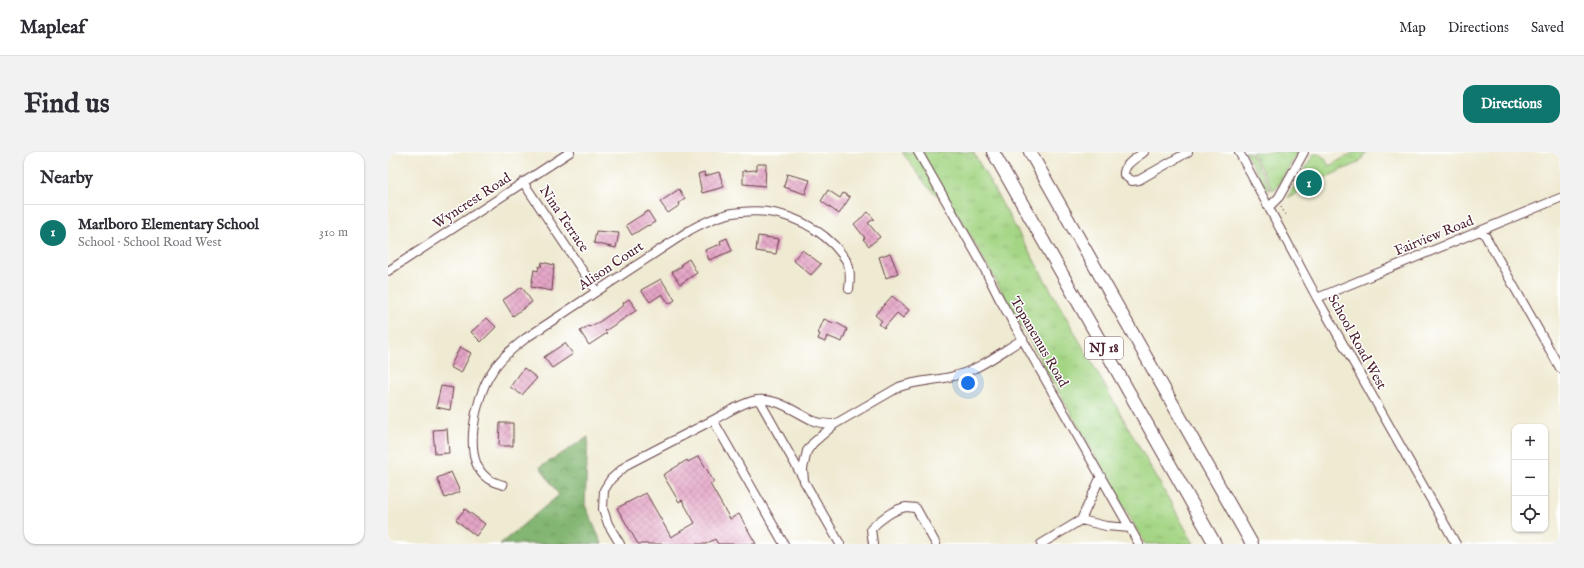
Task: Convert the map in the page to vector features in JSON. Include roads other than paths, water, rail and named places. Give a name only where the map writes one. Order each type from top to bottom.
[{"type":"highway","name":"NJ 18","points":[[993,152],[1215,544]]},
{"type":"highway","name":"NJ 18","points":[[1030,152],[1252,544]]},
{"type":"street","name":"Wyncrest Road","points":[[388,271],[570,152]]},
{"type":"street","name":"Topanemus Road","points":[[918,152],[1139,544]]},
{"type":"street","points":[[1144,152],[1126,165],[1124,175],[1132,181],[1139,180],[1188,152]]},
{"type":"street","name":"School Road West","points":[[1239,152],[1317,298],[1456,544]]},
{"type":"street","points":[[1269,207],[1279,197],[1304,152]]},
{"type":"street","name":"Nina Terrace","points":[[523,182],[596,291]]},
{"type":"street","name":"Fairview Road","points":[[1317,298],[1560,198]]},
{"type":"street","name":"Alison Court","points":[[503,485],[487,478],[483,474],[476,462],[474,450],[473,422],[477,404],[483,387],[496,366],[512,348],[596,291],[703,222],[730,213],[756,211],[774,213],[795,219],[826,237],[841,252],[848,264],[850,274],[849,289]]},
{"type":"street","points":[[1482,230],[1560,368]]},
{"type":"street","points":[[804,481],[803,469],[807,451],[813,443],[835,424],[899,387],[909,383],[954,376],[972,370],[1023,340]]},
{"type":"street","points":[[759,400],[840,544]]},
{"type":"street","points":[[620,544],[608,524],[603,509],[604,490],[610,479],[628,464],[752,401],[768,400],[780,404],[815,422],[835,424]]},
{"type":"street","points":[[713,420],[784,544]]},
{"type":"street","points":[[1041,544],[1082,520],[1101,476]]},
{"type":"street","points":[[873,544],[871,529],[878,521],[895,511],[906,507],[916,508],[936,544]]},
{"type":"street","points":[[1082,520],[1106,526],[1130,528]]},
{"type":"place","name":"Marlboro Elementary School","points":[[1309,183]]}]
